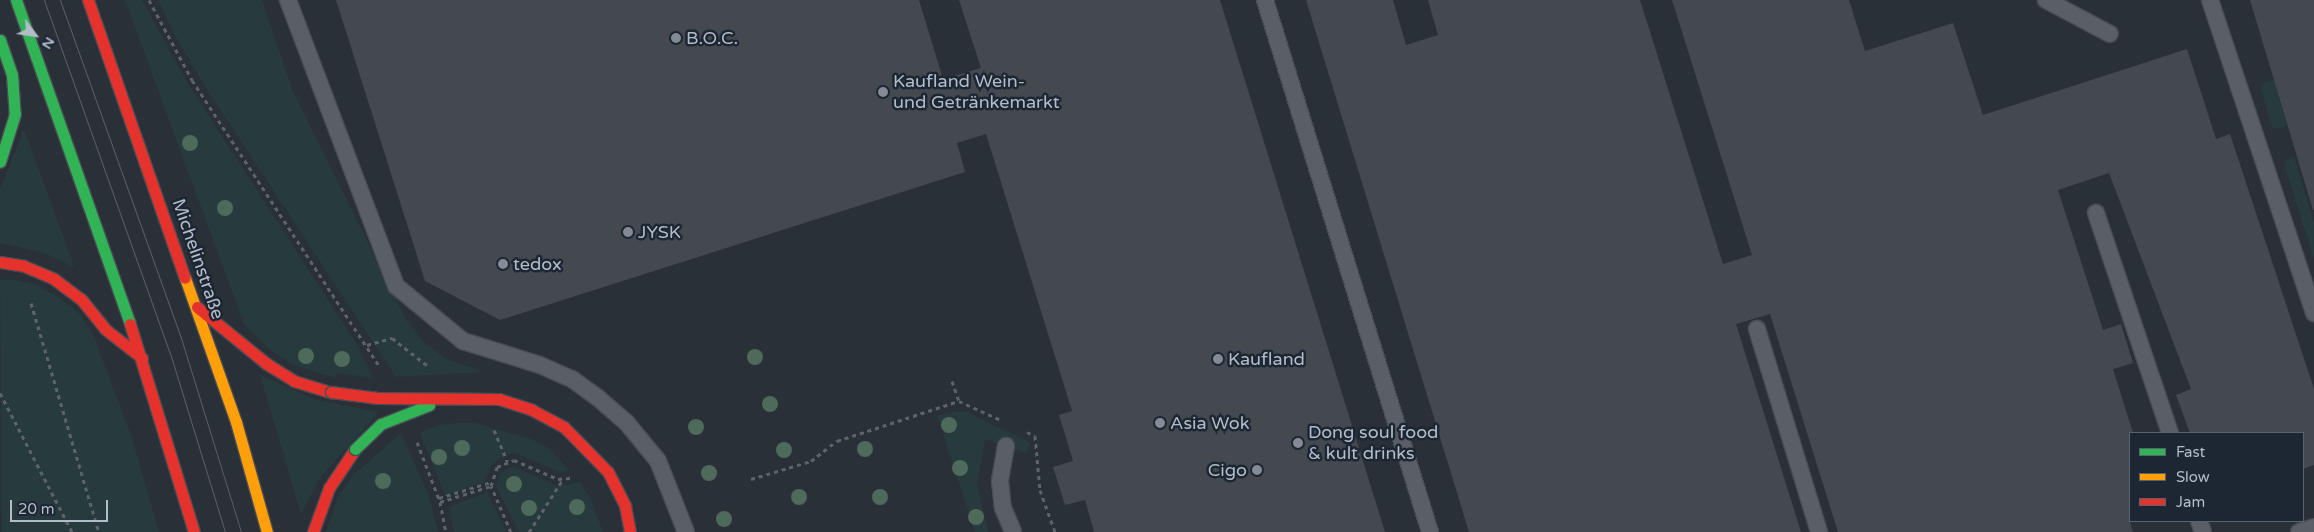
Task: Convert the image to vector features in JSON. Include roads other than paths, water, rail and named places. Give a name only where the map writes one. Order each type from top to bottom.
[{"type":"main road","points":[[16,0],[142,358],[194,532]]},
{"type":"main road","name":"Michelinstraße","points":[[88,0],[197,306],[236,422],[267,532]]},
{"type":"main road","points":[[0,40],[12,74],[15,114],[0,162]]},
{"type":"main road","points":[[0,262],[24,266],[54,278],[82,299],[105,329],[142,358]]},
{"type":"main road","points":[[197,306],[267,364],[294,381],[331,392],[439,401],[468,397],[499,399],[532,410],[564,427],[608,472],[625,506],[630,532]]},
{"type":"main road","points":[[313,532],[329,488],[355,450],[381,424],[439,401]]},
{"type":"lane","points":[[288,0],[396,286],[463,341],[540,365],[572,379],[597,397],[626,422],[658,461],[686,532]]},
{"type":"lane","points":[[1265,0],[1430,532]]},
{"type":"lane","points":[[2046,0],[2110,34]]},
{"type":"lane","points":[[2210,0],[2314,313]]},
{"type":"lane","points":[[2096,213],[2170,432]]},
{"type":"lane","points":[[1757,329],[1819,532]]},
{"type":"lane","points":[[1006,446],[1000,481],[1003,508],[1013,532]]},
{"type":"lane","points":[[2298,532],[2314,527]]},
{"type":"tram line","points":[[44,0],[170,353],[225,532]]},
{"type":"tram line","points":[[60,0],[181,338],[241,532]]},
{"type":"place","name":"B.O.C.","points":[[676,38]]},
{"type":"place","name":"Kaufland Wein- und Getränkemarkt","points":[[883,92]]},
{"type":"place","name":"JYSK","points":[[628,232]]},
{"type":"place","name":"tedox","points":[[503,264]]},
{"type":"place","name":"Kaufland","points":[[1218,359]]},
{"type":"place","name":"Asia Wok","points":[[1160,423]]},
{"type":"place","name":"Dong soul food & kult drinks","points":[[1298,443]]},
{"type":"place","name":"Cigo","points":[[1257,470]]}]
